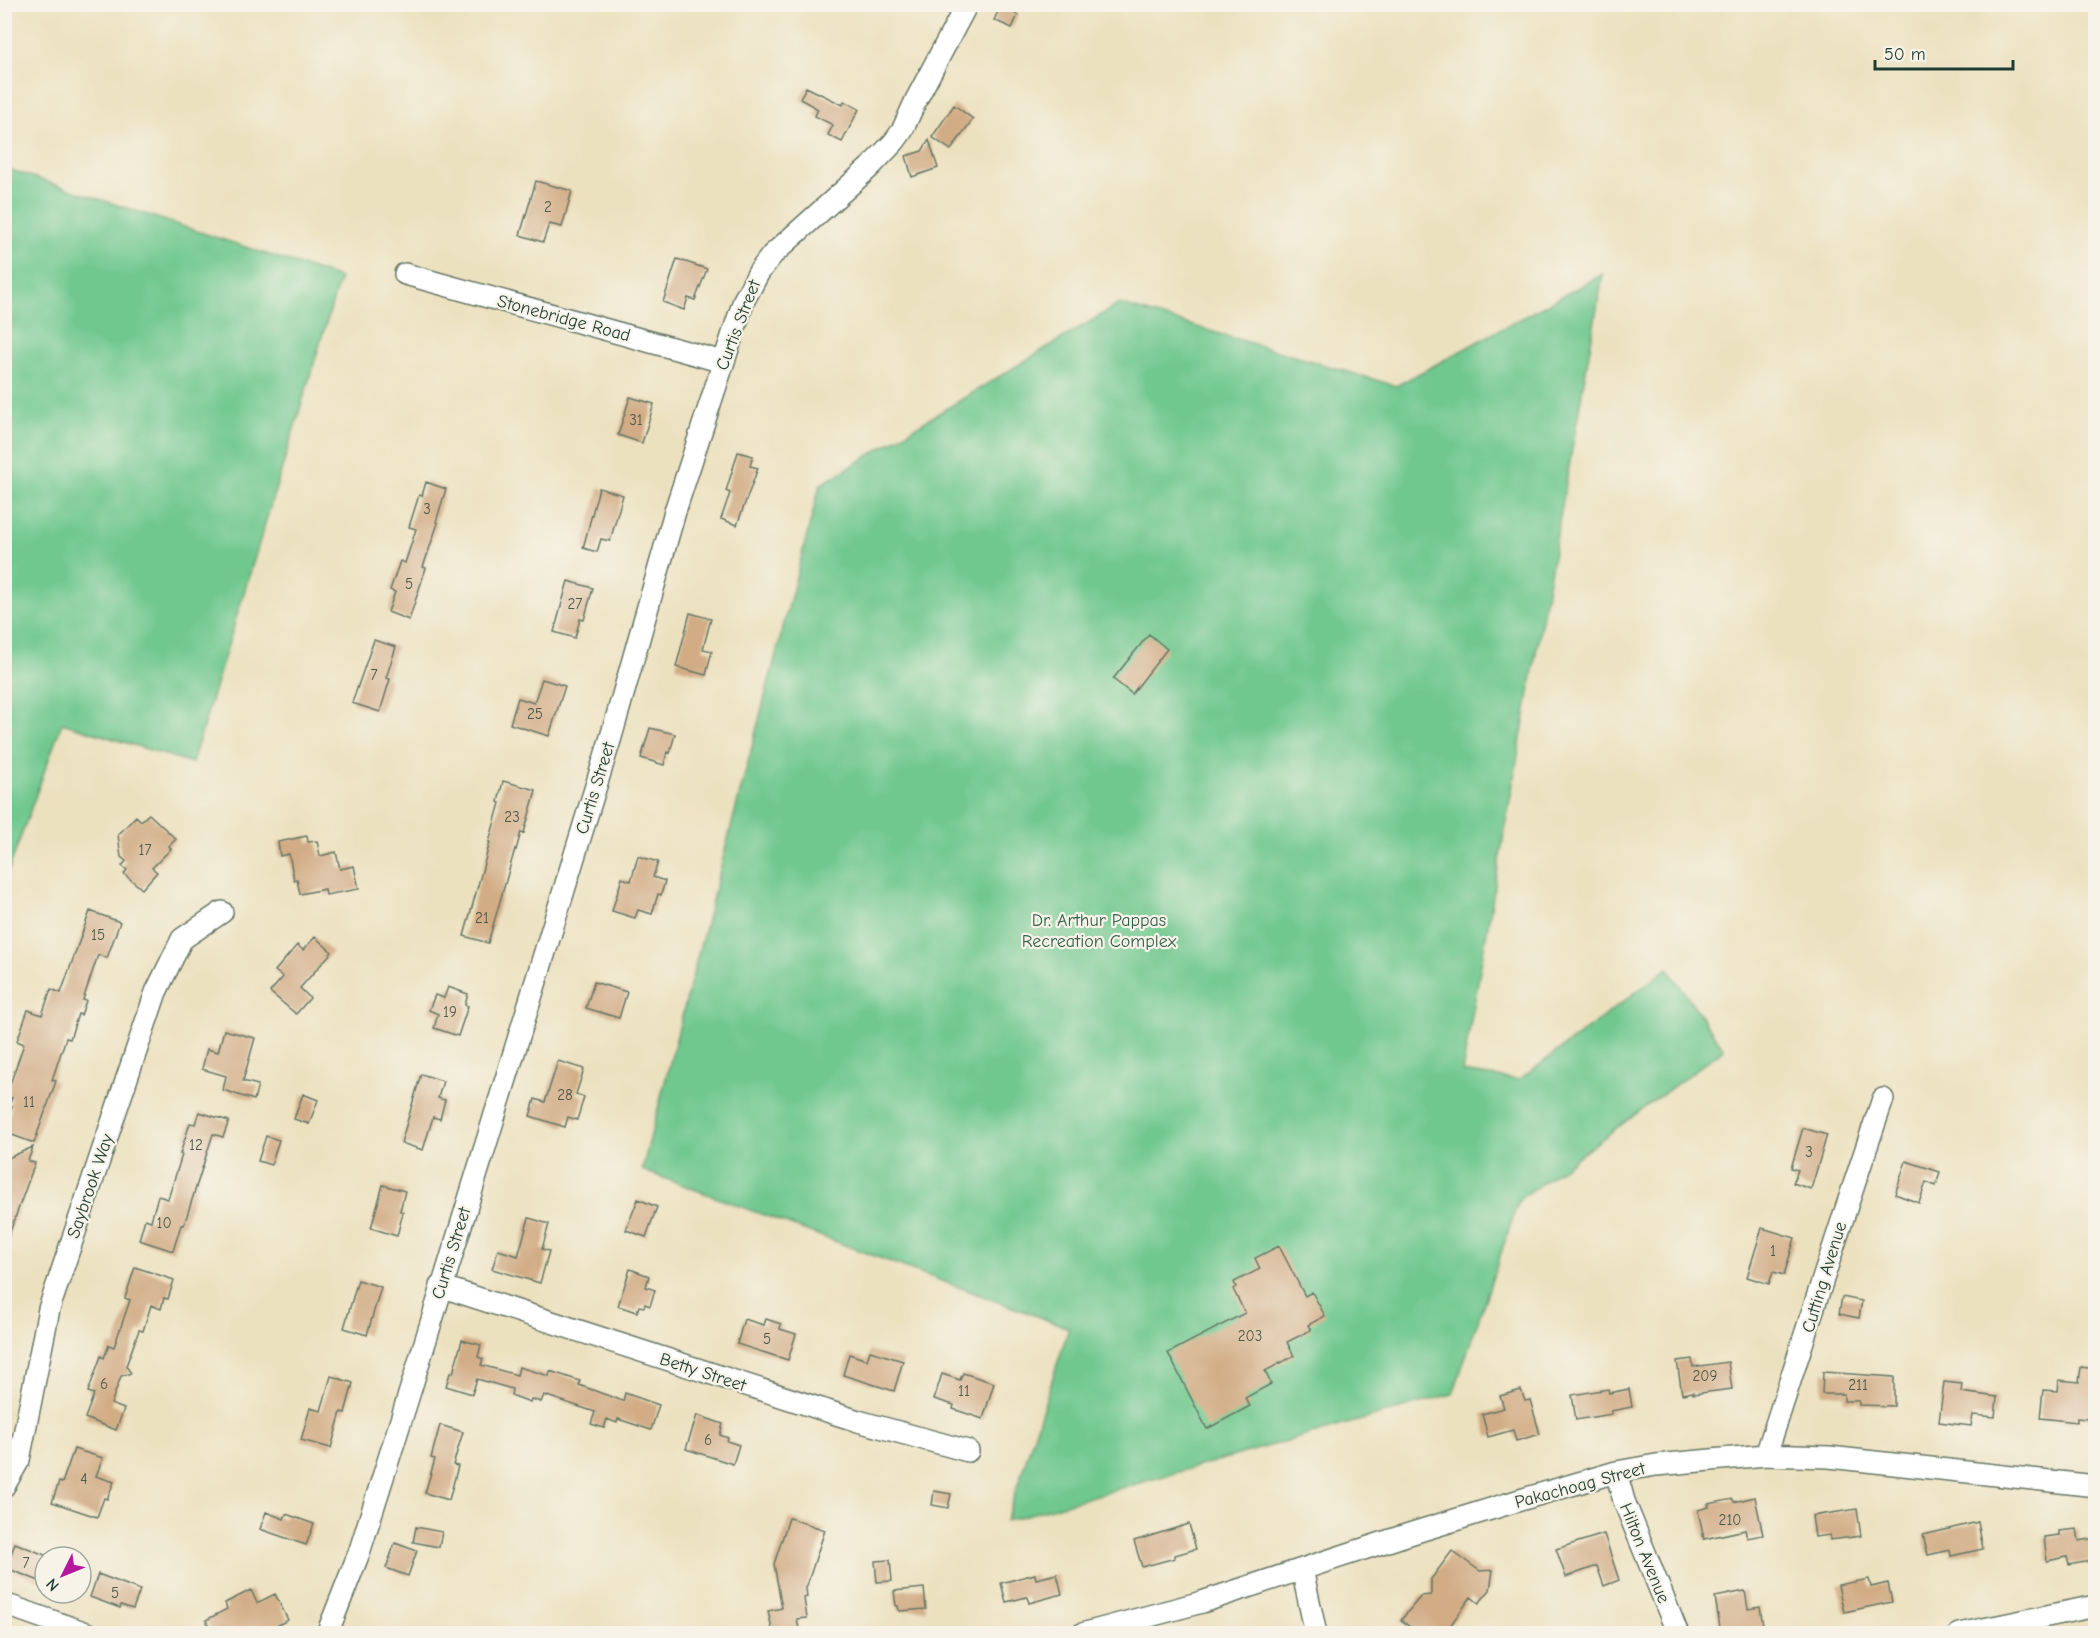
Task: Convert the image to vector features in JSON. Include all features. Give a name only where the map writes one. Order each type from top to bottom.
[{"type":"street","name":"Curtis Street","points":[[327,1634],[359,1553],[610,737],[676,508],[744,300],[759,272],[772,255],[894,142],[902,131],[967,4]]},
{"type":"street","name":"Stonebridge Road","points":[[405,274],[723,362]]},
{"type":"street","name":"Saybrook Way","points":[[4,1486],[18,1460],[49,1309],[156,992],[182,939],[222,912]]},
{"type":"street","name":"Cutting Avenue","points":[[1766,1455],[1883,1099]]},
{"type":"street","name":"Betty Street","points":[[440,1286],[858,1420],[968,1451]]},
{"type":"street","name":"Pakachoag Street","points":[[1082,1634],[1202,1602],[1406,1535],[1616,1472],[1656,1465],[1766,1455],[1829,1457],[2096,1486]]},
{"type":"street","name":"Hilton Avenue","points":[[1616,1472],[1624,1501],[1678,1634]]},
{"type":"street","points":[[1302,1569],[1316,1634]]},
{"type":"street","points":[[4,1604],[89,1634]]},
{"type":"street","points":[[1959,1634],[2096,1606]]},
{"type":"green space","points":[[5,168],[340,278],[192,763],[62,723],[5,880]]},
{"type":"green space","name":"Dr. Arthur Pappas Recreation Complex","points":[[1603,274],[1462,1072],[1519,1080],[1668,968],[1724,1049],[1519,1200],[1453,1394],[1006,1521],[1069,1328],[642,1170],[820,485],[1119,304],[1396,386]]},
{"type":"building","points":[[1000,7],[1018,15],[1012,28],[994,20]]},
{"type":"building","points":[[806,87],[843,105],[844,101],[859,109],[842,142],[828,135],[833,125],[815,116],[818,109],[800,99]]},
{"type":"building","points":[[954,105],[973,119],[951,150],[932,137]]},
{"type":"building","points":[[929,140],[938,168],[912,177],[906,156],[922,151]]},
{"type":"building","points":[[536,181],[572,191],[562,227],[549,224],[543,242],[520,235]]},
{"type":"building","points":[[677,259],[707,269],[695,300],[688,298],[684,310],[663,302]]},
{"type":"building","points":[[630,397],[654,404],[642,443],[618,435]]},
{"type":"building","points":[[738,452],[753,456],[750,466],[758,468],[737,525],[721,519],[730,493],[726,491]]},
{"type":"building","points":[[426,482],[446,489],[436,522],[438,523],[423,567],[426,568],[409,620],[388,612],[395,592],[390,590],[400,561],[405,563],[416,529],[409,527],[419,495],[422,496]]},
{"type":"building","points":[[599,488],[623,495],[610,541],[601,539],[597,552],[583,548]]},
{"type":"building","points":[[568,581],[593,588],[584,620],[580,619],[575,638],[554,632]]},
{"type":"building","points":[[690,613],[711,619],[703,649],[712,651],[706,675],[676,667]]},
{"type":"building","points":[[1149,634],[1167,649],[1132,694],[1113,679]]},
{"type":"building","points":[[374,640],[396,647],[386,678],[390,679],[380,712],[352,703]]},
{"type":"building","points":[[542,679],[565,686],[549,736],[510,724],[518,698],[534,703]]},
{"type":"building","points":[[650,728],[675,734],[664,765],[641,758]]},
{"type":"building","points":[[503,781],[536,790],[524,833],[521,832],[515,849],[488,943],[464,936],[500,803],[498,802]]},
{"type":"building","points":[[149,814],[176,839],[169,846],[171,849],[152,868],[157,872],[142,889],[124,874],[127,870],[122,866],[126,861],[121,857],[118,835],[136,816],[141,821]]},
{"type":"building","points":[[307,836],[308,842],[317,841],[320,856],[336,852],[340,869],[354,866],[359,889],[326,895],[325,889],[300,894],[297,879],[294,880],[289,854],[280,856],[278,842]]},
{"type":"building","points":[[638,856],[658,862],[653,877],[665,881],[652,914],[638,910],[635,918],[612,911],[622,878],[631,881]]},
{"type":"building","points":[[90,911],[120,922],[107,958],[98,955],[83,1000],[86,1001],[81,1015],[78,1014],[70,1039],[66,1038],[52,1080],[56,1081],[34,1143],[4,1132],[12,1107],[9,1106],[12,1098],[6,1096],[24,1044],[17,1041],[28,1010],[42,1015],[51,989],[61,993]]},
{"type":"building","points":[[315,937],[332,952],[300,988],[310,998],[296,1014],[270,992],[283,977],[275,971],[297,945],[303,950]]},
{"type":"building","points":[[594,982],[627,992],[619,1018],[586,1008]]},
{"type":"building","points":[[448,987],[468,994],[465,1005],[468,1006],[458,1036],[434,1028],[438,1014],[429,1010],[435,995],[444,998]]},
{"type":"building","points":[[224,1030],[255,1038],[243,1081],[258,1085],[254,1100],[223,1090],[226,1076],[202,1069],[207,1049],[218,1052]]},
{"type":"building","points":[[558,1061],[584,1069],[576,1094],[584,1097],[577,1120],[568,1117],[565,1127],[530,1116],[535,1099],[545,1102]]},
{"type":"building","points":[[421,1074],[443,1081],[438,1098],[445,1100],[440,1119],[433,1117],[423,1150],[401,1143]]},
{"type":"building","points":[[303,1094],[318,1100],[309,1124],[294,1119]]},
{"type":"building","points":[[199,1112],[229,1121],[223,1137],[213,1134],[184,1225],[181,1225],[173,1251],[139,1240],[145,1219],[151,1221],[158,1196],[168,1199],[190,1123],[195,1124]]},
{"type":"building","points":[[1803,1128],[1827,1135],[1811,1189],[1793,1183],[1798,1170],[1791,1168]]},
{"type":"building","points":[[266,1136],[279,1140],[271,1165],[258,1161]]},
{"type":"building","points":[[33,1147],[28,1161],[35,1163],[7,1240],[4,1239],[5,1166],[8,1158]]},
{"type":"building","points":[[1906,1161],[1940,1172],[1936,1186],[1926,1182],[1919,1203],[1895,1194]]},
{"type":"building","points":[[383,1185],[405,1191],[397,1236],[371,1228]]},
{"type":"building","points":[[638,1199],[657,1207],[646,1237],[626,1230]]},
{"type":"building","points":[[529,1218],[549,1224],[542,1249],[549,1251],[540,1283],[492,1269],[498,1250],[518,1256]]},
{"type":"building","points":[[1762,1228],[1795,1238],[1784,1275],[1773,1272],[1769,1284],[1747,1277]]},
{"type":"building","points":[[1279,1246],[1305,1296],[1312,1292],[1325,1316],[1308,1325],[1311,1330],[1287,1342],[1294,1356],[1265,1371],[1271,1384],[1245,1398],[1250,1406],[1207,1429],[1168,1353],[1245,1313],[1233,1289],[1236,1287],[1234,1282],[1260,1269],[1255,1258]]},
{"type":"building","points":[[135,1267],[174,1280],[168,1299],[164,1298],[161,1309],[151,1305],[143,1331],[139,1330],[126,1366],[131,1373],[121,1376],[111,1404],[124,1409],[116,1430],[85,1418],[94,1394],[88,1392],[101,1356],[104,1358],[109,1345],[114,1347],[130,1300],[125,1298]]},
{"type":"building","points":[[630,1269],[649,1276],[646,1287],[655,1290],[650,1306],[645,1304],[644,1307],[639,1306],[637,1312],[618,1306]]},
{"type":"building","points":[[358,1280],[381,1287],[367,1335],[344,1328]]},
{"type":"building","points":[[1842,1297],[1862,1301],[1859,1318],[1839,1314]]},
{"type":"building","points":[[744,1319],[764,1325],[766,1319],[781,1324],[780,1329],[796,1334],[788,1360],[737,1344]]},
{"type":"building","points":[[462,1340],[481,1345],[478,1357],[483,1359],[481,1365],[517,1375],[519,1367],[549,1376],[550,1371],[580,1381],[579,1385],[623,1401],[625,1393],[659,1405],[651,1430],[618,1419],[617,1423],[607,1419],[604,1428],[591,1424],[595,1412],[544,1395],[541,1402],[531,1399],[530,1402],[511,1395],[512,1389],[477,1379],[472,1394],[446,1386],[450,1373],[453,1373]]},
{"type":"building","points":[[870,1351],[903,1361],[894,1391],[843,1375],[849,1354],[867,1360]]},
{"type":"building","points":[[1692,1359],[1693,1367],[1728,1362],[1732,1389],[1682,1394],[1677,1361]]},
{"type":"building","points":[[2081,1367],[2096,1369],[2096,1420],[2077,1418],[2077,1422],[2040,1418],[2043,1390],[2058,1391],[2059,1380],[2079,1382]]},
{"type":"building","points":[[1823,1372],[1894,1377],[1894,1406],[1859,1405],[1859,1401],[1844,1401],[1844,1394],[1822,1394]]},
{"type":"building","points":[[963,1373],[994,1383],[983,1419],[953,1409],[954,1405],[934,1399],[942,1374],[960,1380]]},
{"type":"building","points":[[331,1376],[353,1383],[345,1413],[341,1412],[331,1448],[301,1440],[310,1408],[321,1411]]},
{"type":"building","points":[[1944,1382],[1962,1384],[1961,1392],[1997,1397],[1995,1417],[1973,1415],[1971,1426],[1939,1422]]},
{"type":"building","points":[[1608,1389],[1609,1393],[1629,1389],[1632,1407],[1611,1411],[1612,1414],[1576,1420],[1572,1395]]},
{"type":"building","points":[[1521,1390],[1525,1401],[1530,1400],[1540,1434],[1516,1441],[1513,1430],[1488,1437],[1482,1414],[1504,1408],[1500,1396]]},
{"type":"building","points":[[697,1415],[723,1424],[720,1435],[728,1438],[727,1441],[739,1445],[733,1464],[686,1449]]},
{"type":"building","points":[[440,1425],[463,1432],[453,1465],[458,1466],[449,1500],[425,1493],[435,1459],[431,1458]]},
{"type":"building","points":[[74,1449],[103,1458],[96,1476],[114,1482],[107,1499],[104,1498],[97,1517],[52,1502],[59,1482],[62,1483]]},
{"type":"building","points":[[934,1491],[951,1494],[948,1508],[932,1505]]},
{"type":"building","points":[[1755,1497],[1763,1535],[1747,1538],[1745,1530],[1704,1539],[1698,1510],[1709,1507],[1708,1504],[1733,1499],[1734,1502]]},
{"type":"building","points":[[1857,1509],[1861,1536],[1830,1540],[1830,1535],[1815,1537],[1812,1516]]},
{"type":"building","points":[[266,1512],[284,1519],[286,1514],[314,1524],[306,1545],[260,1529]]},
{"type":"building","points":[[789,1518],[825,1530],[806,1588],[807,1597],[804,1598],[807,1618],[797,1619],[800,1634],[773,1634],[768,1611],[782,1608],[774,1564]]},
{"type":"building","points":[[1978,1522],[1983,1549],[1951,1556],[1950,1550],[1928,1555],[1923,1535]]},
{"type":"building","points":[[1189,1524],[1196,1549],[1175,1555],[1175,1558],[1142,1567],[1134,1541]]},
{"type":"building","points":[[416,1527],[442,1532],[439,1547],[413,1542]]},
{"type":"building","points":[[2077,1529],[2079,1541],[2096,1538],[2096,1560],[2069,1565],[2067,1557],[2047,1561],[2044,1537],[2059,1535],[2059,1531]]},
{"type":"building","points":[[1604,1534],[1619,1580],[1604,1586],[1597,1566],[1566,1577],[1556,1549]]},
{"type":"building","points":[[15,1543],[33,1550],[33,1578],[6,1568]]},
{"type":"building","points":[[395,1543],[417,1551],[408,1576],[386,1568]]},
{"type":"building","points":[[1452,1551],[1480,1571],[1493,1570],[1490,1590],[1479,1603],[1471,1597],[1444,1634],[1419,1634],[1401,1620],[1421,1596],[1431,1595],[1431,1579]]},
{"type":"building","points":[[890,1560],[892,1581],[877,1582],[875,1561]]},
{"type":"building","points":[[98,1574],[140,1590],[133,1609],[121,1605],[120,1608],[93,1598],[93,1588]]},
{"type":"building","points":[[1035,1574],[1036,1579],[1057,1574],[1062,1594],[1029,1603],[1027,1597],[1006,1602],[1001,1583]]},
{"type":"building","points":[[1869,1579],[1871,1587],[1888,1583],[1892,1602],[1844,1612],[1838,1585]]},
{"type":"building","points":[[924,1588],[926,1609],[899,1611],[894,1591]]},
{"type":"building","points":[[251,1590],[257,1603],[275,1594],[288,1620],[265,1632],[263,1629],[253,1634],[213,1634],[206,1620],[227,1609],[225,1603]]},
{"type":"building","points":[[1745,1591],[1748,1609],[1760,1607],[1764,1632],[1721,1634],[1715,1597]]}]
